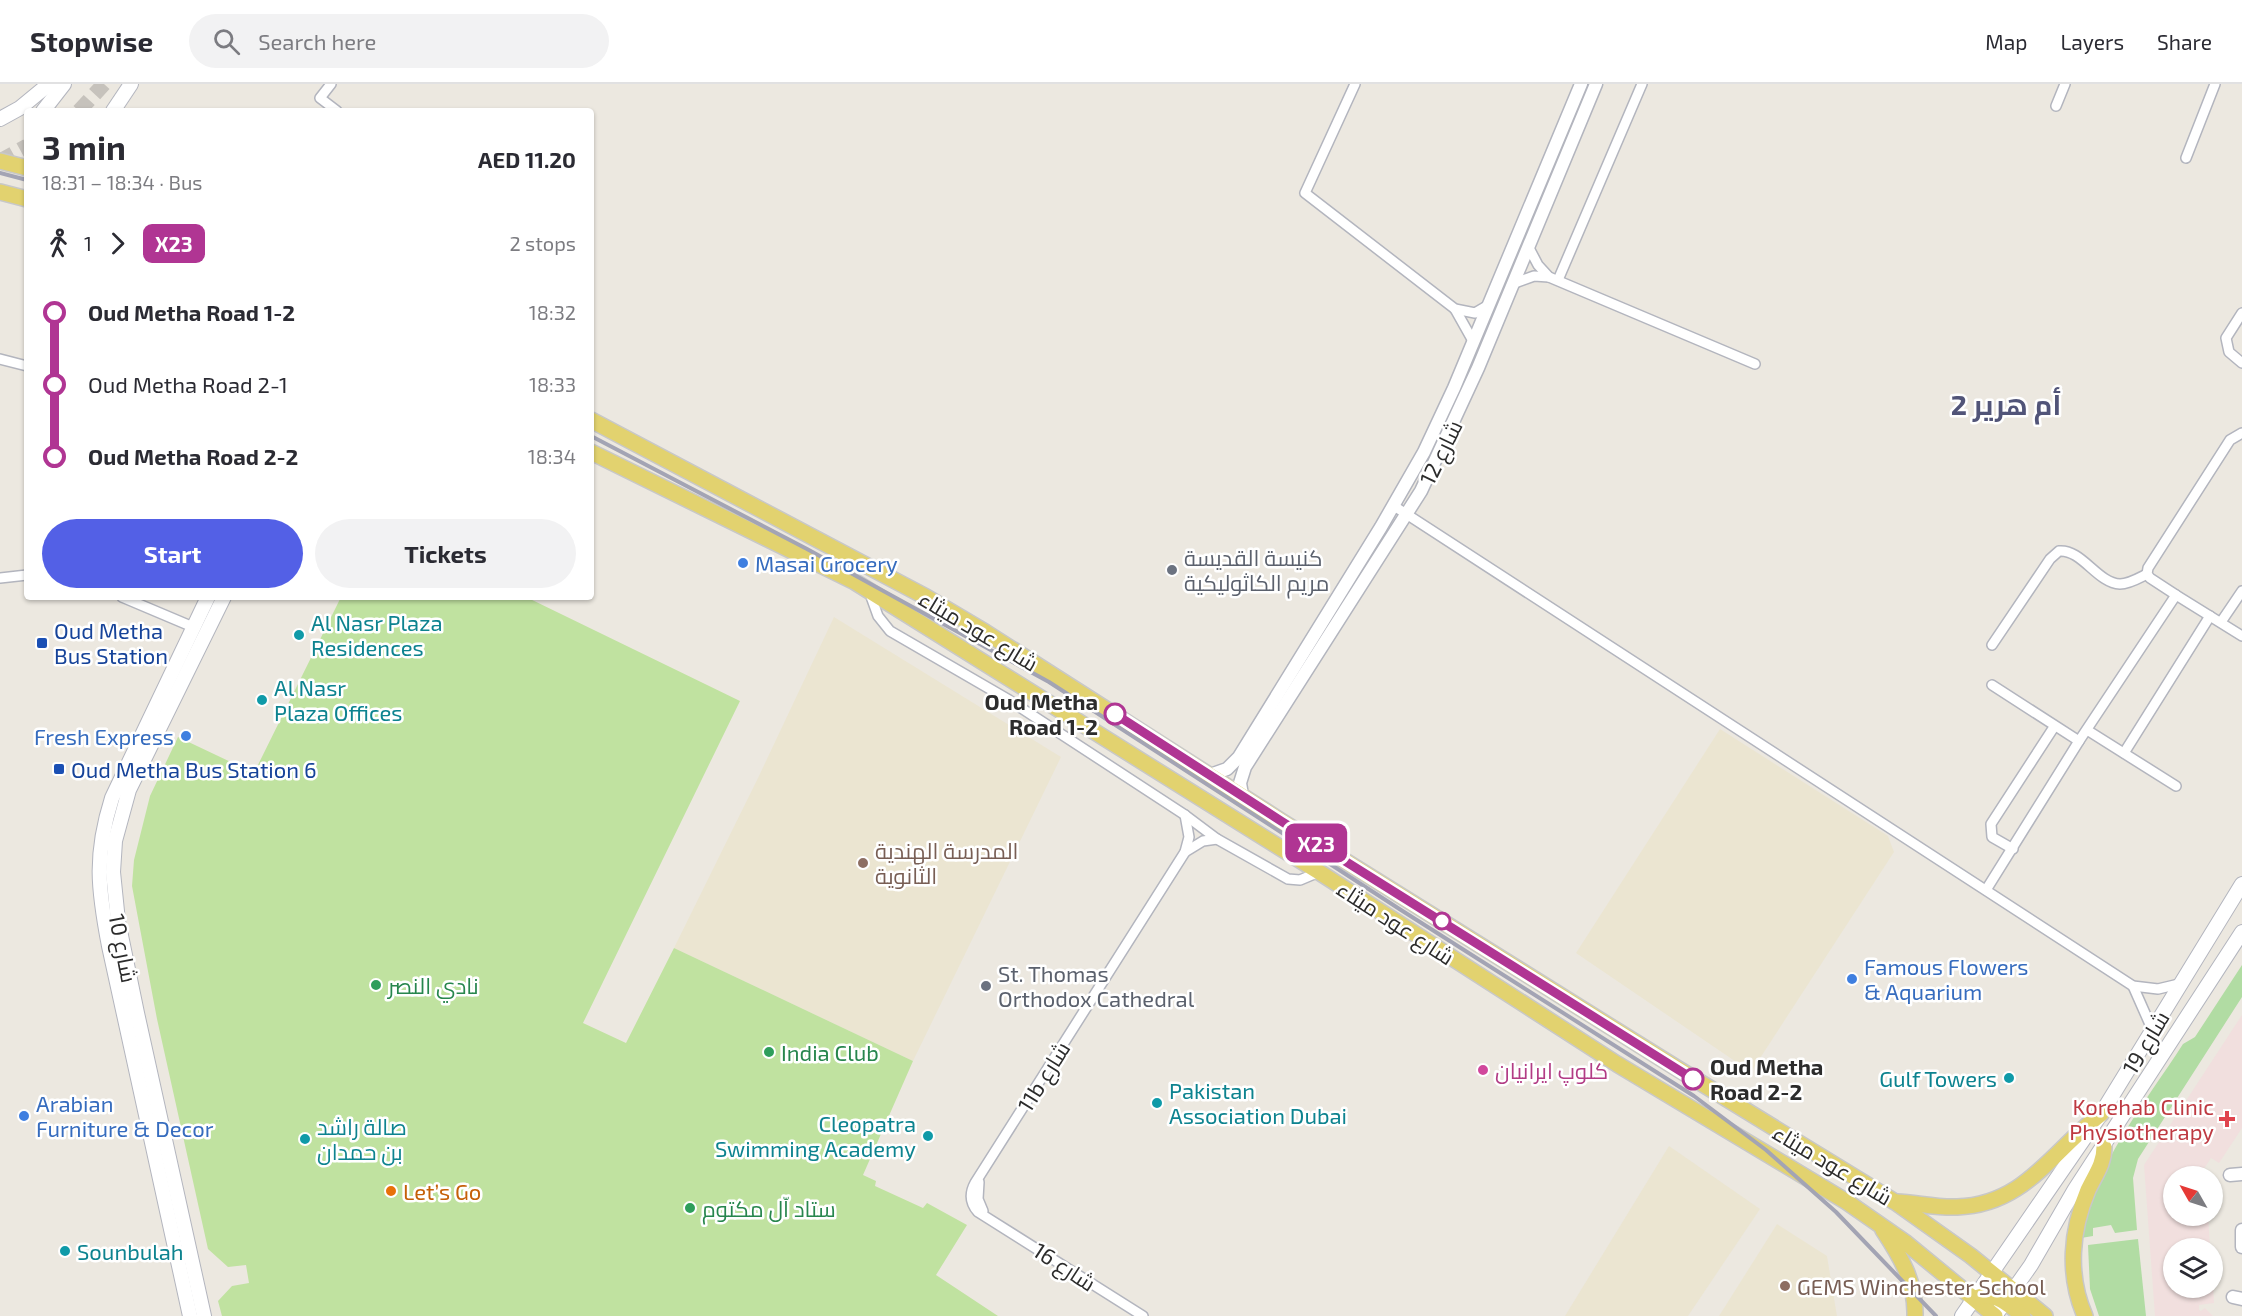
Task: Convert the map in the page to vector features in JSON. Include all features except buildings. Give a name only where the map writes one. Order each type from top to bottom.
[{"type":"main road","points":[[0,119],[20,108],[49,84]]},
{"type":"main road","points":[[45,108],[64,84]]},
{"type":"main road","points":[[115,108],[131,84]]},
{"type":"main road","points":[[0,160],[24,167]]},
{"type":"main road","points":[[0,192],[24,198]]},
{"type":"main road","name":"شارع عود ميثاء","points":[[594,422],[926,597],[1010,647],[1675,1067],[1895,1202],[1992,1273],[2009,1296],[2045,1316]]},
{"type":"main road","name":"شارع عود ميثاء","points":[[594,453],[869,591],[1319,872],[1617,1064],[1878,1222],[1995,1316]]},
{"type":"main road","name":"شارع 10","points":[[190,1316],[109,946],[100,899],[98,872],[104,823],[111,798],[207,600]]},
{"type":"main road","name":"شارع 10","points":[[204,1316],[134,1001],[117,912],[113,872],[115,841],[129,790],[223,600]]},
{"type":"main road","name":"شارع 19","points":[[1962,1316],[2101,1114],[2242,884]]},
{"type":"main road","name":"شارع 19","points":[[1995,1316],[2031,1265],[2075,1189],[2241,935]]},
{"type":"main road","points":[[1895,1202],[1956,1208],[1987,1203],[2005,1196],[2039,1173],[2101,1114]]},
{"type":"main road","points":[[2085,1316],[2076,1291],[2073,1272],[2074,1244],[2081,1206],[2103,1161],[2104,1147]]},
{"type":"main road","points":[[1878,1222],[1907,1270],[1914,1293],[1915,1316]]},
{"type":"main road","points":[[1975,1298],[1987,1295],[2009,1296],[2024,1316]]},
{"type":"street","points":[[331,84],[320,98],[333,108]]},
{"type":"street","points":[[1355,84],[1305,193],[1455,309],[1469,313],[1482,310],[1487,306]]},
{"type":"street","name":"شارع 12","points":[[1210,775],[1227,769],[1239,757],[1394,506],[1439,421],[1581,84]]},
{"type":"street","name":"شارع 12","points":[[1242,795],[1240,783],[1245,767],[1408,514],[1437,460],[1465,399],[1596,84]]},
{"type":"street","points":[[1554,279],[1642,84]]},
{"type":"street","points":[[2056,106],[2065,84]]},
{"type":"street","points":[[2186,158],[2212,85]]},
{"type":"street","points":[[1528,246],[1538,266],[1554,279],[1755,364]]},
{"type":"street","points":[[1507,260],[1520,265]]},
{"type":"street","points":[[1512,284],[1526,278],[1554,279]]},
{"type":"street","points":[[1455,309],[1473,340]]},
{"type":"street","points":[[2242,313],[2226,338],[2229,352],[2242,363]]},
{"type":"street","points":[[0,359],[24,365]]},
{"type":"street","points":[[1992,645],[2050,559],[2059,551],[2070,553],[2115,583],[2127,583],[2147,574],[2151,563],[2230,441],[2242,433]]},
{"type":"street","points":[[1394,506],[2133,986],[2158,989],[2180,984]]},
{"type":"street","points":[[2147,574],[2242,636]]},
{"type":"street","points":[[0,578],[24,575]]},
{"type":"street","points":[[869,591],[878,616],[890,631],[1009,700],[1217,838],[1288,879],[1300,880],[1319,872]]},
{"type":"street","points":[[2221,622],[2242,591]]},
{"type":"street","points":[[1986,890],[2079,741],[2176,595]]},
{"type":"street","points":[[129,600],[194,627]]},
{"type":"street","points":[[2124,753],[2210,616]]},
{"type":"street","points":[[1992,685],[2079,741]]},
{"type":"street","points":[[2013,849],[1992,837],[1991,824],[2055,727]]},
{"type":"street","points":[[2087,730],[2176,786]]},
{"type":"street","name":"11b شارع","points":[[974,1199],[979,1179],[1185,852],[1189,837],[1185,815]]},
{"type":"street","points":[[1185,852],[1203,841],[1217,838]]},
{"type":"street","points":[[2133,986],[2152,1029]]},
{"type":"street","name":"شارع 16","points":[[974,1199],[986,1216],[1143,1316]]},
{"type":"street","points":[[2242,1230],[2242,1247]]},
{"type":"shaded area","name":"المدرسة الهندية الثانوية","points":[[834,617],[1061,757],[913,1061],[674,948]]},
{"type":"shaded area","points":[[1720,729],[1888,836],[1894,852],[1751,1072],[1576,953]]},
{"type":"shaded area","points":[[2242,1015],[2242,1128],[2219,1163],[2211,1158],[2206,1166],[2163,1166],[2163,1226],[2209,1226],[2209,1238],[2163,1238],[2163,1298],[2214,1298],[2214,1303],[2199,1305],[2199,1310],[2205,1308],[2213,1316],[2155,1316],[2144,1165]]},
{"type":"shaded area","points":[[1669,1146],[1760,1209],[1688,1316],[1565,1316]]},
{"type":"shaded area","name":"GEMS Winchester School","points":[[1777,1224],[1827,1256],[1837,1316],[1719,1316]]},
{"type":"green space","name":"نادي النصر","points":[[340,600],[532,600],[740,701],[583,1023],[626,1043],[674,948],[913,1061],[863,1175],[876,1181],[875,1186],[923,1208],[927,1203],[967,1225],[936,1275],[998,1316],[222,1316],[218,1301],[232,1286],[249,1283],[246,1265],[228,1267],[208,1249],[157,1019],[132,886],[134,860],[150,796],[178,737],[254,773]]},
{"type":"green space","points":[[2242,965],[2242,997],[2138,1159],[2133,1178],[2137,1230],[2115,1233],[2111,1225],[2093,1228],[2093,1236],[2081,1238],[2096,1186],[2122,1137],[2183,1044],[2195,1037]]},
{"type":"green space","points":[[2138,1239],[2146,1316],[2099,1316],[2090,1289],[2088,1245]]},
{"type":"tunnel","points":[[82,108],[104,84]]},
{"type":"tunnel","points":[[0,161],[24,148]]},
{"type":"railway","points":[[0,173],[24,179]]},
{"type":"railway","points":[[594,438],[807,549],[1049,682],[1694,1096],[1766,1150],[1836,1212],[1936,1316]]},
{"type":"bus line","name":"X23","points":[[1115,714],[1281,821],[1693,1079]]},
{"type":"place","name":"Masai Grocery","points":[[743,563]]},
{"type":"place","name":"كنيسة القديسة مريم الكاثوليكية","points":[[1172,570]]},
{"type":"place","name":"Al Nasr Plaza Residences","points":[[299,635]]},
{"type":"place","name":"Oud Metha Bus Station","points":[[42,643]]},
{"type":"place","name":"Al Nasr Plaza Offices","points":[[262,700]]},
{"type":"place","name":"Oud Metha Road 1-2","points":[[1115,714]]},
{"type":"place","name":"Fresh Express","points":[[186,736]]},
{"type":"place","name":"Oud Metha Bus Station 6","points":[[59,769]]},
{"type":"place","name":"المدرسة الهندية الثانوية","points":[[863,863]]},
{"type":"place","name":"Famous Flowers & Aquarium","points":[[1852,979]]},
{"type":"place","name":"نادي النصر","points":[[376,985]]},
{"type":"place","name":"St. Thomas Orthodox Cathedral","points":[[986,986]]},
{"type":"place","name":"India Club","points":[[769,1052]]},
{"type":"place","name":"كلوپ ايرانيان","points":[[1483,1070]]},
{"type":"place","name":"Gulf Towers","points":[[2009,1078]]},
{"type":"place","name":"Oud Metha Road 2-2","points":[[1693,1079]]},
{"type":"place","name":"Pakistan Association Dubai","points":[[1157,1103]]},
{"type":"place","name":"Arabian Furniture & Decor","points":[[24,1116]]},
{"type":"place","name":"Korehab Clinic Physiotherapy","points":[[2227,1119]]},
{"type":"place","name":"Cleopatra Swimming Academy","points":[[928,1136]]},
{"type":"place","name":"صالة راشد بن حمدان","points":[[305,1139]]},
{"type":"place","name":"Let’s Go","points":[[391,1191]]},
{"type":"place","name":"ستاد اّل مكتوم","points":[[690,1208]]},
{"type":"place","name":"Sounbulah","points":[[65,1251]]},
{"type":"place","name":"GEMS Winchester School","points":[[1785,1286]]},
{"type":"district","name":"أم هرير 2","points":[[2006,404]]}]
